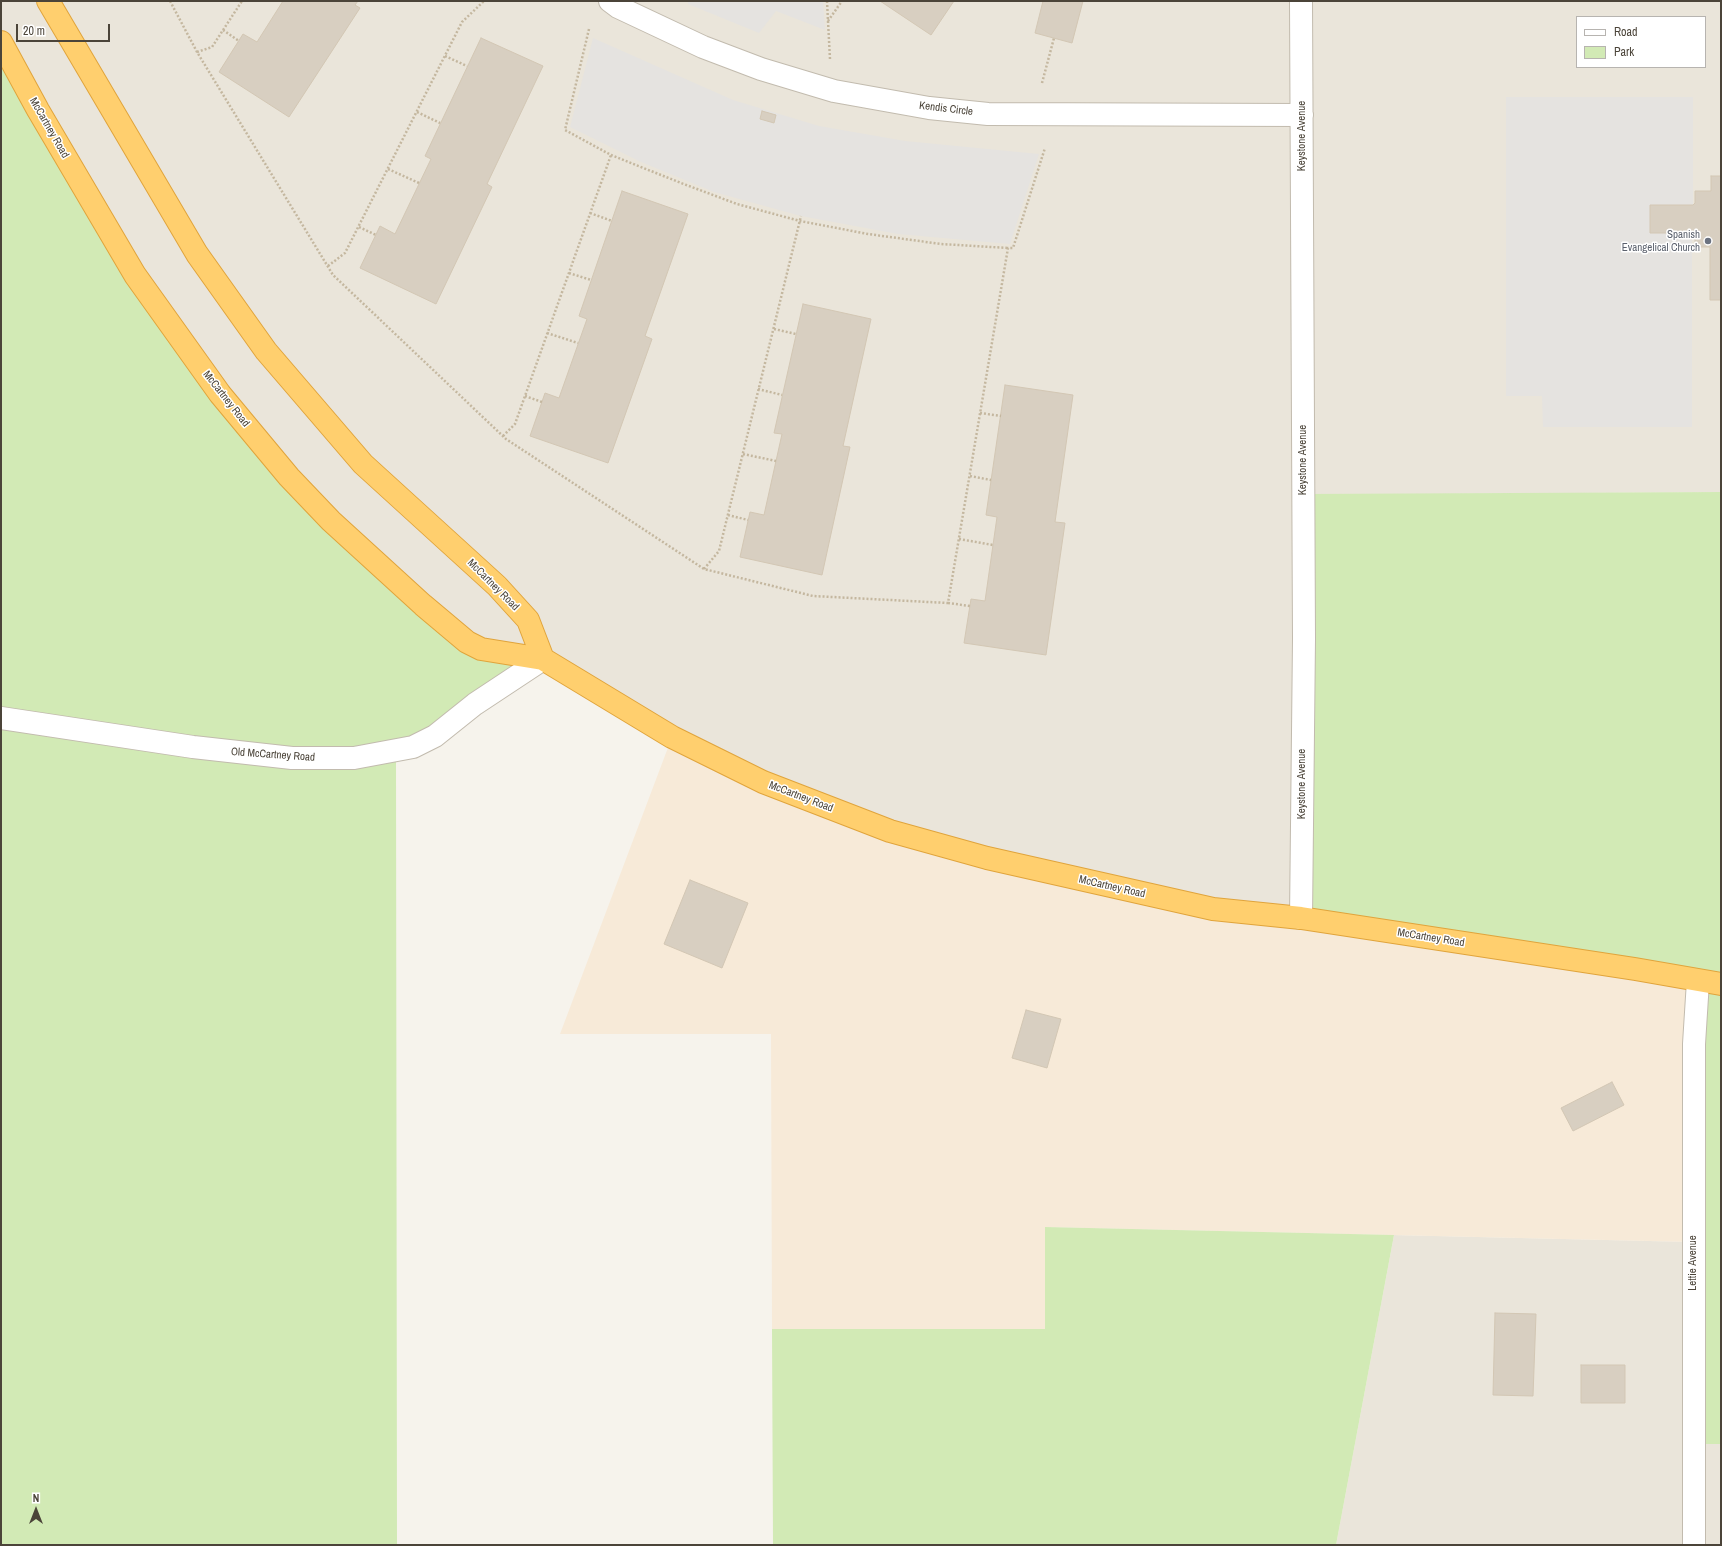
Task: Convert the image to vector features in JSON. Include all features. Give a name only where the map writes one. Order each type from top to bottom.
[{"type":"highway","name":"McCartney Road","points":[[48,1],[197,254],[266,351],[363,464],[497,586],[528,620],[543,659]]},
{"type":"highway","name":"McCartney Road","points":[[1,42],[38,110],[136,275],[220,394],[289,477],[331,521],[423,605],[467,642],[481,649],[543,659],[672,737],[763,782],[890,831],[987,858],[1213,909],[1301,918],[1635,969],[1721,984]]},
{"type":"street","name":"Kendis Circle","points":[[610,1],[618,7],[702,46],[761,69],[834,91],[929,108],[988,114],[1302,115]]},
{"type":"street","name":"Keystone Avenue","points":[[1301,1],[1304,639],[1301,918]]},
{"type":"street","name":"Old McCartney Road","points":[[1,718],[193,747],[292,758],[354,758],[413,747],[435,736],[475,704],[543,659]]},
{"type":"street","name":"Lettie Avenue","points":[[1694,1545],[1694,1044],[1698,981]]},
{"type":"path","points":[[170,1],[197,52],[333,275],[502,436],[704,570],[813,596],[948,603],[970,606]]},
{"type":"path","points":[[197,52],[212,46],[242,1]]},
{"type":"path","points":[[328,266],[345,253],[462,22],[484,1]]},
{"type":"path","points":[[827,1],[830,59]]},
{"type":"path","points":[[828,21],[842,1]]},
{"type":"path","points":[[589,29],[565,130],[611,155],[681,183],[737,204],[800,221],[941,244],[1013,248],[1045,148]]},
{"type":"path","points":[[223,30],[239,41]]},
{"type":"path","points":[[1042,83],[1054,38]]},
{"type":"path","points":[[445,56],[467,66]]},
{"type":"path","points":[[417,112],[440,123]]},
{"type":"path","points":[[502,436],[515,424],[611,155]]},
{"type":"path","points":[[388,169],[419,183]]},
{"type":"path","points":[[590,213],[612,221]]},
{"type":"path","points":[[704,570],[719,551],[774,329],[800,216]]},
{"type":"path","points":[[359,227],[376,235]]},
{"type":"path","points":[[948,603],[1008,248]]},
{"type":"path","points":[[569,273],[591,280]]},
{"type":"path","points":[[774,329],[796,334]]},
{"type":"path","points":[[547,333],[578,343]]},
{"type":"path","points":[[758,389],[782,395]]},
{"type":"path","points":[[525,396],[542,402]]},
{"type":"path","points":[[980,413],[1000,416]]},
{"type":"path","points":[[743,454],[776,461]]},
{"type":"path","points":[[970,476],[991,480]]},
{"type":"path","points":[[728,515],[748,520]]},
{"type":"path","points":[[959,539],[993,545]]},
{"type":"shaded area","points":[[1,1],[1721,1],[1721,492],[1303,495],[1301,918],[987,858],[763,782],[543,659],[467,642],[220,394],[1,42]]},
{"type":"shaded area","points":[[688,1],[823,1],[825,30],[776,11],[759,33],[688,4]]},
{"type":"shaded area","points":[[593,38],[733,100],[819,126],[905,141],[1039,154],[1010,244],[898,234],[801,216],[714,192],[641,162],[570,127]]},
{"type":"shaded area","points":[[1506,97],[1693,97],[1693,205],[1650,205],[1651,233],[1692,233],[1692,427],[1543,427],[1542,396],[1506,396]]},
{"type":"shaded area","points":[[672,737],[890,831],[1213,909],[1698,981],[1693,1242],[1045,1227],[1045,1329],[772,1329],[771,1034],[560,1034]]},
{"type":"shaded area","points":[[1394,1235],[1693,1242],[1694,1444],[1721,1444],[1721,1545],[1336,1545]]},
{"type":"green space","points":[[1,42],[220,394],[467,642],[543,659],[396,752],[397,1545],[1,1545]]},
{"type":"green space","points":[[1721,492],[1721,1444],[1693,1444],[1698,981],[1301,918],[1303,494]]},
{"type":"green space","points":[[1045,1227],[1394,1235],[1336,1545],[773,1545],[772,1329],[1045,1329]]},
{"type":"building","points":[[283,1],[358,1],[355,5],[360,8],[289,117],[219,72],[243,34],[257,42]]},
{"type":"building","points":[[880,1],[954,1],[931,35]]},
{"type":"building","points":[[1043,1],[1083,1],[1072,43],[1035,33]]},
{"type":"building","points":[[481,38],[543,66],[487,184],[492,187],[436,304],[360,268],[380,226],[395,234],[431,159],[425,156]]},
{"type":"building","points":[[762,111],[776,115],[774,123],[760,119]]},
{"type":"building","name":"Spanish Evangelical Church","points":[[1711,176],[1721,176],[1721,300],[1710,300],[1710,247],[1695,247],[1695,234],[1692,233],[1650,233],[1650,205],[1693,205],[1695,203],[1695,191],[1711,191]]},
{"type":"building","points":[[622,191],[688,214],[645,336],[652,339],[608,463],[530,436],[545,393],[559,398],[587,319],[579,316]]},
{"type":"building","points":[[803,304],[871,319],[843,446],[850,447],[822,575],[740,557],[750,512],[764,515],[782,434],[774,433]]},
{"type":"building","points":[[1005,385],[1073,395],[1055,522],[1065,523],[1046,655],[964,643],[971,599],[985,601],[997,517],[986,515]]},
{"type":"building","points":[[690,880],[748,903],[722,968],[664,944]]},
{"type":"building","points":[[1026,1010],[1061,1019],[1047,1068],[1012,1058]]},
{"type":"building","points":[[1612,1082],[1624,1105],[1573,1131],[1561,1108]]},
{"type":"building","points":[[1495,1313],[1536,1314],[1533,1396],[1493,1395]]},
{"type":"building","points":[[1581,1365],[1625,1365],[1625,1403],[1581,1403]]},
{"type":"place","name":"Spanish Evangelical Church","points":[[1708,241]]}]
